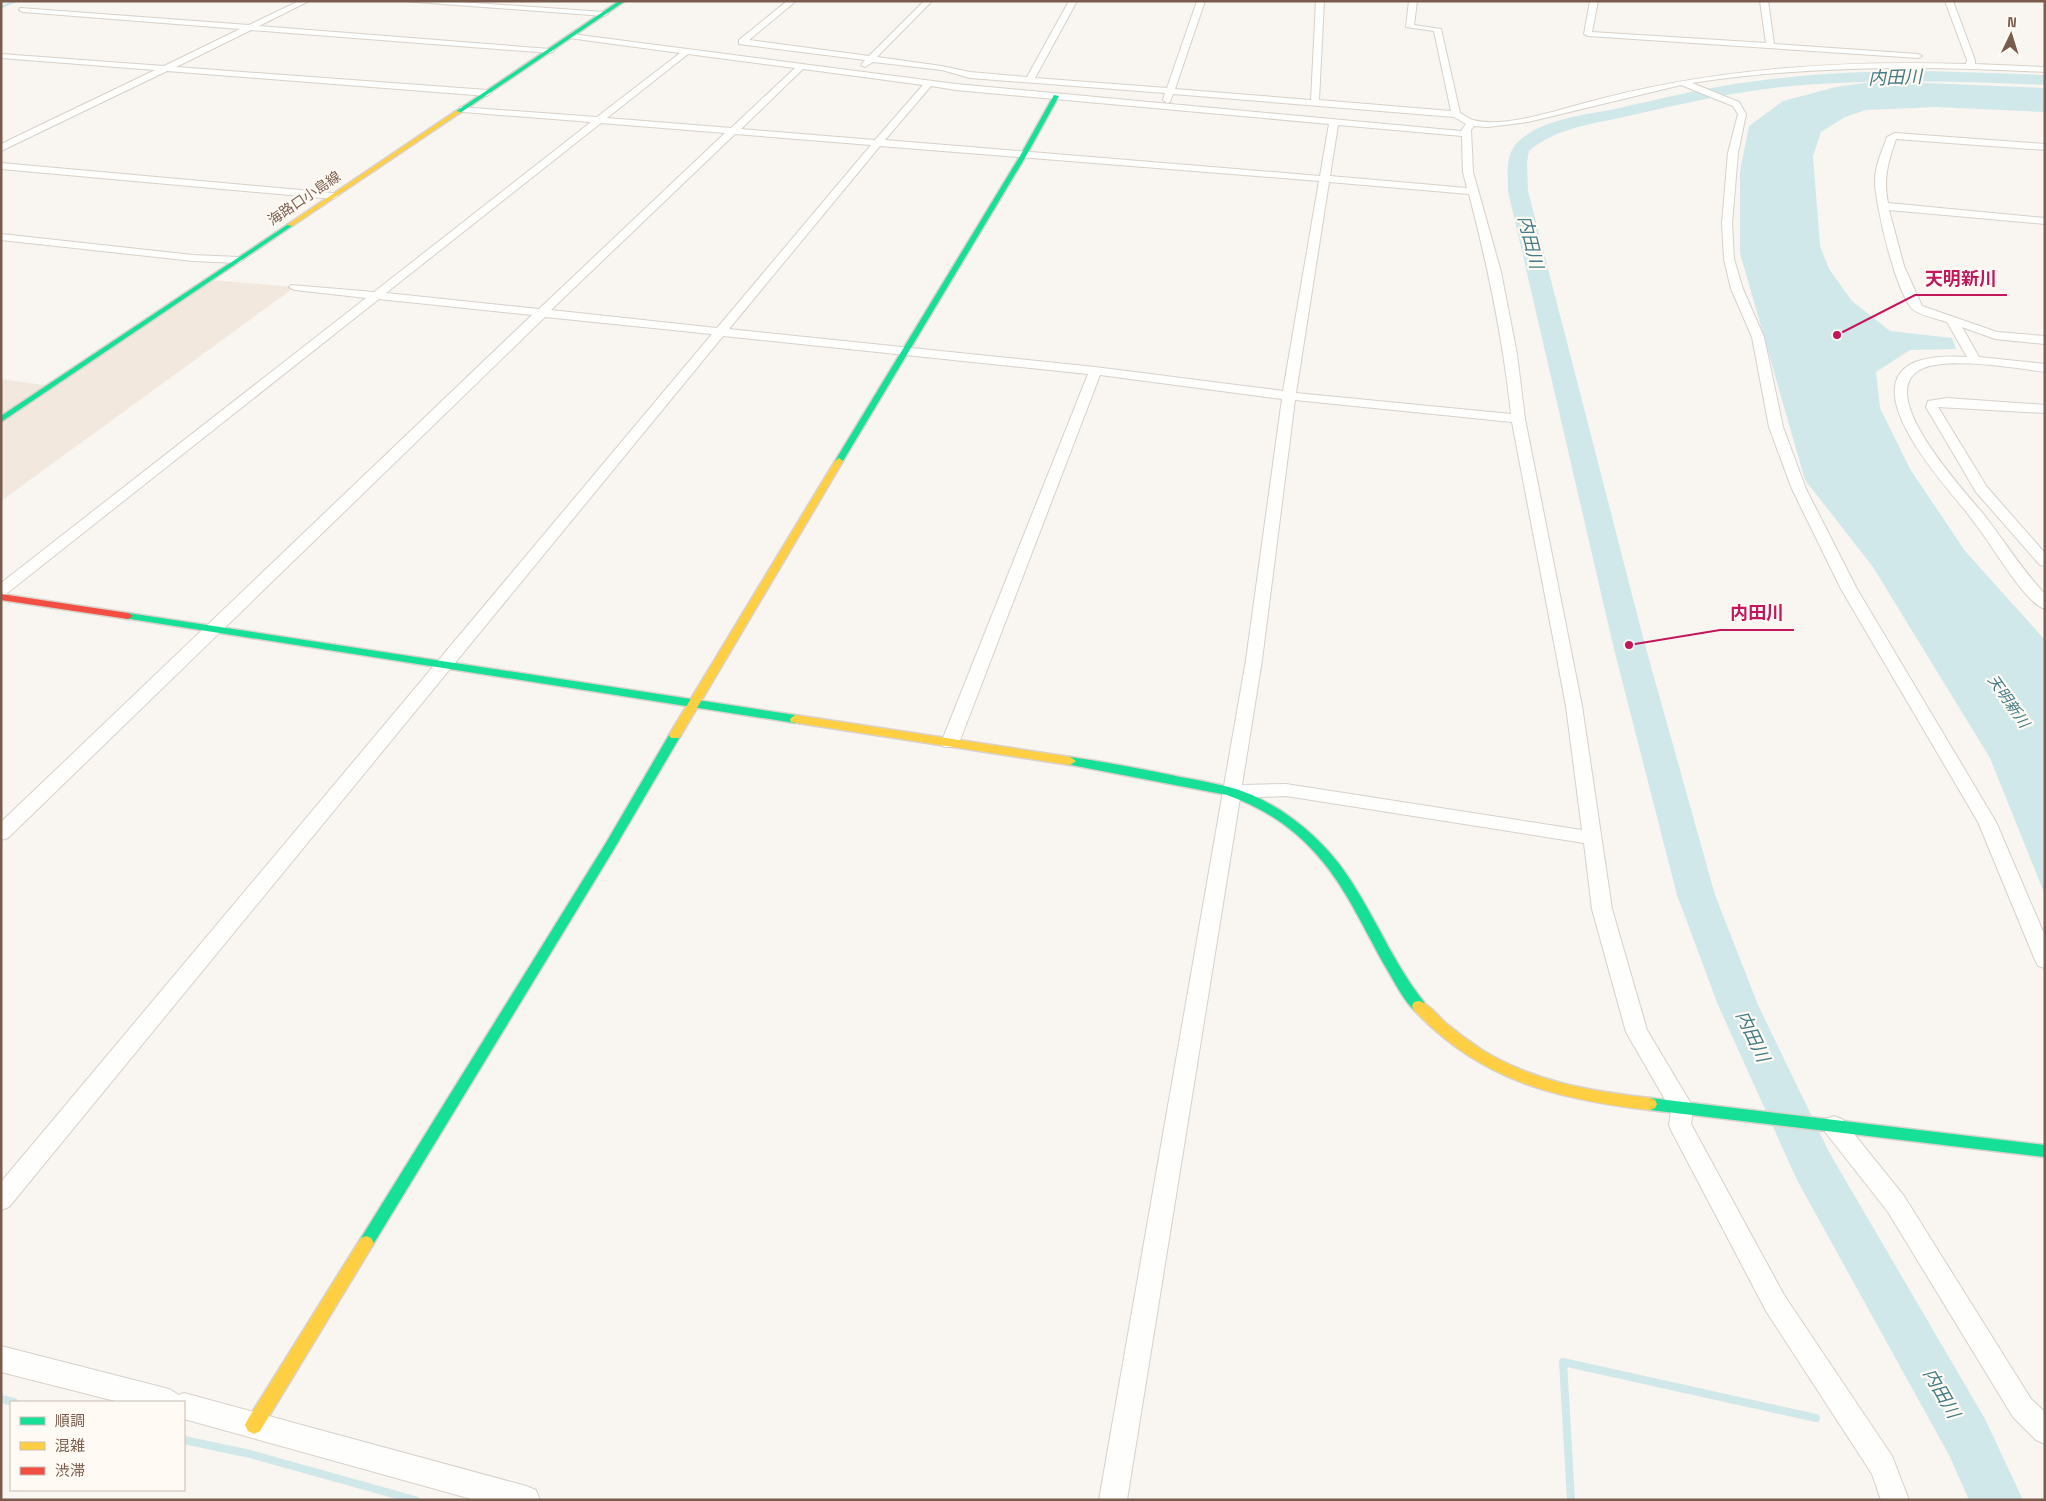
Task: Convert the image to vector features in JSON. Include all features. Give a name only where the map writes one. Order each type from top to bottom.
[{"type":"street","points":[[1,148],[305,1]]},
{"type":"street","points":[[407,1],[604,14]]},
{"type":"street","name":"海路口小島線","points":[[1,420],[623,1]]},
{"type":"street","points":[[792,1],[742,42],[942,68],[970,75],[1456,114],[1471,123],[1513,122],[1630,93],[1738,74],[1816,68],[1971,64]]},
{"type":"street","points":[[856,74],[928,1]]},
{"type":"street","points":[[1030,79],[1073,1]]},
{"type":"street","points":[[1165,105],[1201,1]]},
{"type":"street","points":[[1315,102],[1320,1]]},
{"type":"street","points":[[1413,1],[1410,27],[1437,29],[1456,114]]},
{"type":"street","points":[[1594,1],[1588,34],[1770,46],[2045,70]]},
{"type":"street","points":[[1764,1],[1770,46]]},
{"type":"street","points":[[1950,1],[1971,64]]},
{"type":"street","points":[[23,10],[550,50]]},
{"type":"street","points":[[572,36],[929,83],[1334,123],[1466,134]]},
{"type":"street","points":[[1,591],[687,51]]},
{"type":"street","points":[[1,56],[488,93]]},
{"type":"street","points":[[1,833],[544,313],[730,131],[802,66]]},
{"type":"street","points":[[1,1200],[720,332],[807,230],[876,144],[929,83]]},
{"type":"street","points":[[1683,83],[1736,104],[1742,114],[1734,152],[1728,205],[1729,259],[1737,289],[1758,337],[1776,427],[1799,489],[1849,589],[1986,822],[2045,960]]},
{"type":"street","points":[[254,1425],[610,846],[693,703],[1023,156],[1056,96]]},
{"type":"street","points":[[463,110],[1473,191]]},
{"type":"street","points":[[1113,1500],[1254,660],[1288,396],[1334,123]]},
{"type":"street","points":[[1471,123],[1466,130],[1468,172],[1495,272],[1511,354],[1518,419],[1574,706],[1602,909],[1637,1032],[1682,1109],[1680,1125],[1775,1303],[1882,1466],[1895,1500]]},
{"type":"street","points":[[2045,147],[1895,136],[1892,137],[1880,182],[1883,206],[1894,252],[1916,305],[1954,324],[1994,335],[2045,340]]},
{"type":"street","points":[[1,166],[333,196]]},
{"type":"street","points":[[1883,206],[2045,221]]},
{"type":"street","points":[[1,237],[193,258],[238,260]]},
{"type":"street","points":[[295,287],[1095,371],[1288,396],[1518,419]]},
{"type":"street","points":[[1954,324],[1976,362]]},
{"type":"street","points":[[2043,601],[1932,458],[1910,422],[1902,402],[1901,386],[1905,374],[1920,364],[1942,360],[2045,368]]},
{"type":"street","points":[[950,743],[1095,371]]},
{"type":"street","points":[[2045,409],[1946,402],[1934,404],[1932,407],[1980,489],[2045,562]]},
{"type":"street","points":[[1,597],[1117,768],[1232,792],[1254,801],[1300,829],[1316,845],[1343,879],[1403,986],[1422,1009],[1451,1036],[1514,1074],[1543,1085],[1588,1096],[1682,1109],[2045,1151]]},
{"type":"street","points":[[1232,792],[1286,790],[1591,838]]},
{"type":"street","points":[[1834,1126],[1896,1204],[2022,1408],[2045,1431]]},
{"type":"street","points":[[1,1358],[165,1401]]},
{"type":"street","points":[[185,1406],[526,1500]]},
{"type":"shaded area","points":[[209,280],[295,287],[1,501],[1,379],[51,386]]},
{"type":"water","points":[[1878,81],[2045,88],[2045,112],[1937,107],[1866,110],[1845,117],[1821,132],[1813,156],[1820,246],[1829,269],[1852,301],[1890,331],[1952,338],[1956,349],[1910,350],[1876,372],[1880,408],[1910,469],[1965,551],[2045,640],[2045,895],[1990,758],[1873,567],[1805,480],[1740,253],[1740,171],[1749,126],[1783,101],[1836,87]]},
{"type":"waterway","points":[[1,7],[16,1]]},
{"type":"waterway","name":"内田川","points":[[1997,1500],[1967,1437],[1813,1166],[1738,1005],[1696,895],[1629,645],[1518,191],[1517,168],[1518,156],[1523,147],[1531,140],[1554,129],[1580,121],[1719,91],[1850,77],[1928,76],[2045,80]]},
{"type":"waterway","points":[[1571,1500],[1563,1362],[1816,1418]]},
{"type":"waterway","points":[[1,1399],[10,1401]]},
{"type":"waterway","points":[[185,1440],[250,1454],[415,1500]]},
{"type":"traffic: fast","points":[[458,112],[623,1]]},
{"type":"traffic: fast","points":[[839,461],[1023,156],[1056,96]]},
{"type":"traffic: fast","points":[[1,420],[290,225]]},
{"type":"traffic: fast","points":[[128,616],[795,719]]},
{"type":"traffic: fast","points":[[366,1243],[610,846],[675,735]]},
{"type":"traffic: fast","points":[[1070,761],[1224,790],[1263,805],[1279,815],[1308,838],[1333,865],[1353,895],[1397,976],[1419,1006]]},
{"type":"traffic: fast","points":[[1650,1104],[2045,1151]]},
{"type":"traffic: slow","points":[[290,225],[458,112]]},
{"type":"traffic: slow","points":[[675,735],[839,461]]},
{"type":"traffic: slow","points":[[795,719],[1070,761]]},
{"type":"traffic: slow","points":[[1419,1006],[1430,1018],[1460,1042],[1512,1073],[1544,1085],[1583,1094],[1650,1104]]},
{"type":"traffic: slow","points":[[254,1425],[366,1243]]},
{"type":"traffic: jam","points":[[1,597],[128,616]]},
{"type":"place","name":"天明新川","points":[[1837,335]]},
{"type":"place","name":"内田川","points":[[1629,645]]}]
